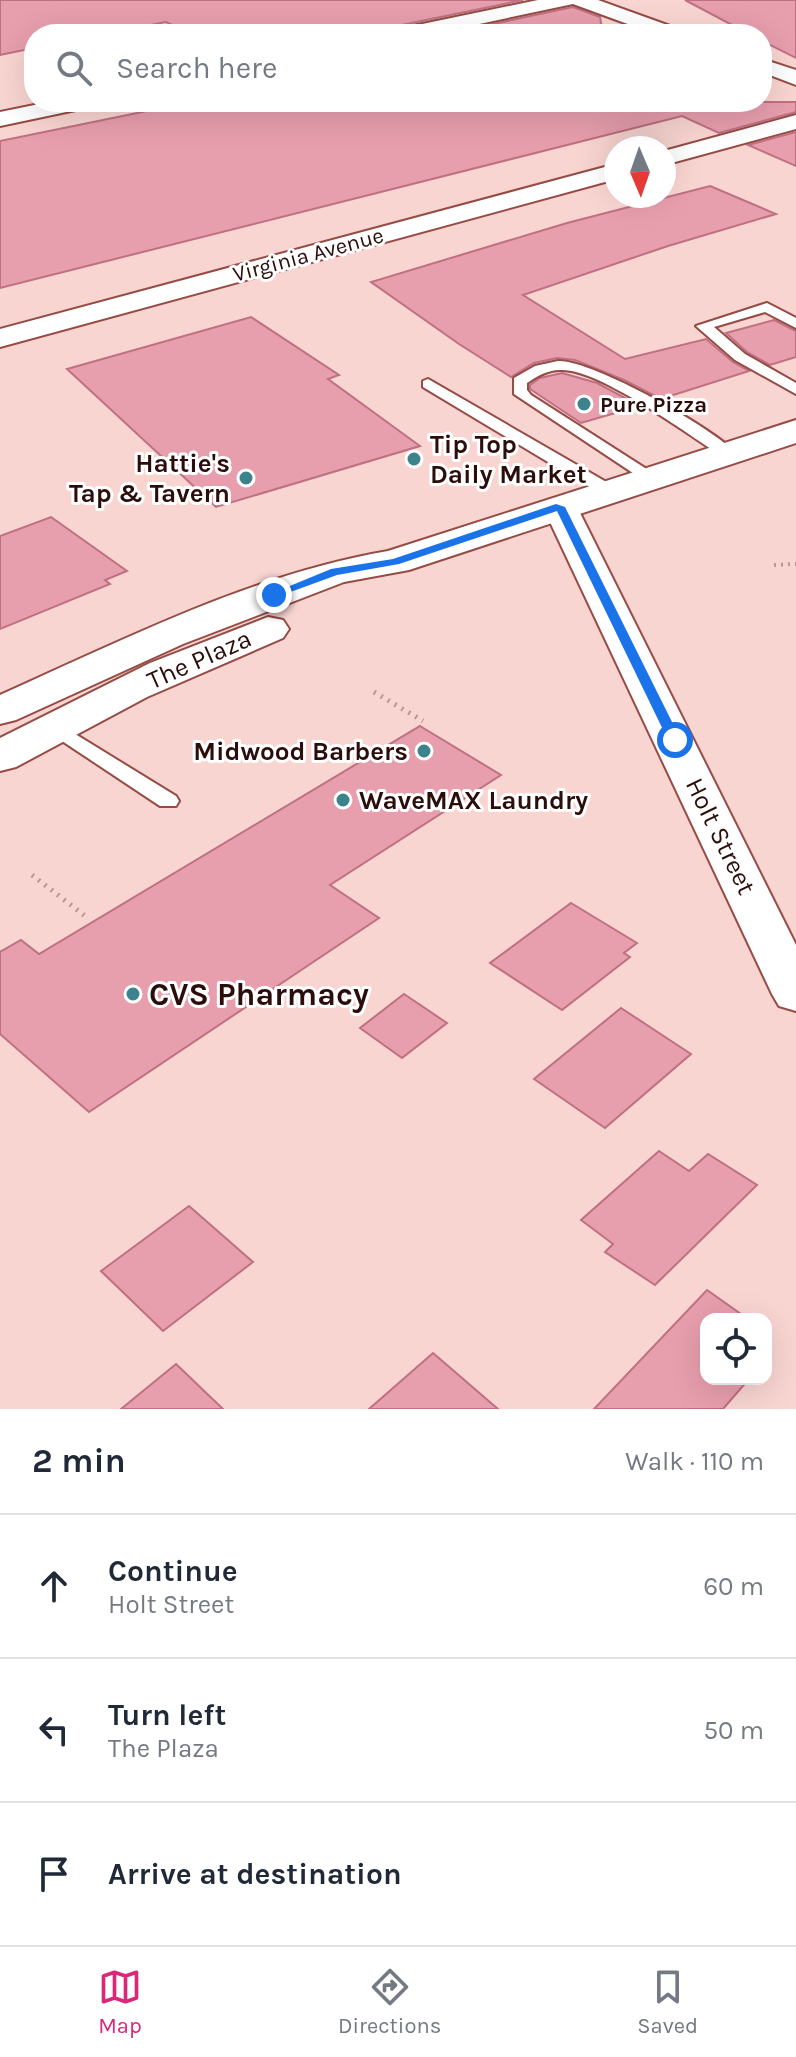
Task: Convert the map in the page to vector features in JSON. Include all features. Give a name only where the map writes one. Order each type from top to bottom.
[{"type":"main road","name":"The Plaza","points":[[0,711],[168,635],[335,572],[395,562],[796,431]]},
{"type":"main road","name":"The Plaza","points":[[0,757],[54,727],[201,656],[366,591],[395,562]]},
{"type":"street","points":[[451,24],[567,0]]},
{"type":"street","points":[[580,0],[646,24]]},
{"type":"street","points":[[772,69],[796,78]]},
{"type":"street","points":[[0,119],[34,112]]},
{"type":"street","points":[[676,155],[796,122]]},
{"type":"street","name":"Virginia Avenue","points":[[0,338],[604,174]]},
{"type":"street","name":"Holt Street","points":[[560,507],[796,994]]},
{"type":"lane","points":[[796,324],[767,307],[703,326],[740,357],[796,389]]},
{"type":"lane","points":[[651,477],[526,398],[519,391],[519,381],[534,370],[566,364],[594,372],[728,453]]},
{"type":"lane","points":[[428,384],[609,491]]},
{"type":"lane","points":[[54,727],[168,801]]},
{"type":"path","points":[[774,565],[796,564]]},
{"type":"path","points":[[374,692],[423,721]]},
{"type":"path","points":[[32,875],[89,919]]},
{"type":"building","points":[[0,0],[523,0],[407,24],[24,24],[24,50],[0,55]]},
{"type":"building","points":[[685,0],[796,0],[796,58],[772,46],[772,24],[730,24]]},
{"type":"building","points":[[573,7],[600,17],[601,24],[493,24]]},
{"type":"building","points":[[772,102],[796,102],[796,112],[719,133],[682,116],[0,288],[0,141],[142,112],[772,112]]},
{"type":"building","points":[[796,132],[796,166],[748,145]]},
{"type":"building","points":[[710,186],[776,214],[668,246],[523,295],[625,359],[706,339],[749,371],[661,399],[575,360],[557,358],[534,363],[511,377],[371,282],[625,208],[676,208],[676,195]]},
{"type":"building","points":[[251,317],[339,375],[328,379],[420,446],[216,507],[67,369]]},
{"type":"building","points":[[774,320],[796,331],[796,357],[770,365],[747,352],[726,333]]},
{"type":"building","name":"Pure Pizza","points":[[562,373],[597,383],[640,406],[581,423],[530,389],[530,385],[540,378]]},
{"type":"building","points":[[51,517],[127,571],[105,580],[110,584],[0,629],[0,536]]},
{"type":"building","name":"CVS Pharmacy","points":[[420,726],[501,775],[330,885],[379,918],[89,1112],[0,1034],[0,952],[21,940],[39,954]]},
{"type":"building","points":[[571,903],[637,943],[624,953],[630,957],[562,1010],[490,963]]},
{"type":"building","points":[[404,994],[447,1023],[402,1058],[360,1028]]},
{"type":"building","points":[[621,1008],[691,1054],[605,1128],[534,1079]]},
{"type":"building","points":[[659,1151],[689,1171],[708,1154],[757,1185],[655,1285],[605,1252],[613,1244],[581,1220]]},
{"type":"building","points":[[189,1206],[253,1262],[163,1331],[101,1271]]},
{"type":"building","points":[[707,1290],[740,1313],[700,1313],[700,1385],[744,1385],[723,1409],[594,1409]]},
{"type":"building","points":[[433,1353],[498,1409],[369,1409]]},
{"type":"building","points":[[176,1364],[223,1409],[121,1409]]},
{"type":"place","name":"Pure Pizza","points":[[584,404]]},
{"type":"place","name":"Tip Top Daily Market","points":[[414,459]]},
{"type":"place","name":"Hattie's Tap & Tavern","points":[[246,478]]},
{"type":"place","name":"Midwood Barbers","points":[[424,751]]},
{"type":"place","name":"WaveMAX Laundry","points":[[343,800]]},
{"type":"place","name":"CVS Pharmacy","points":[[133,994]]},
{"type":"route","points":[[274,595],[335,572],[395,562],[560,507],[675,740]]}]
